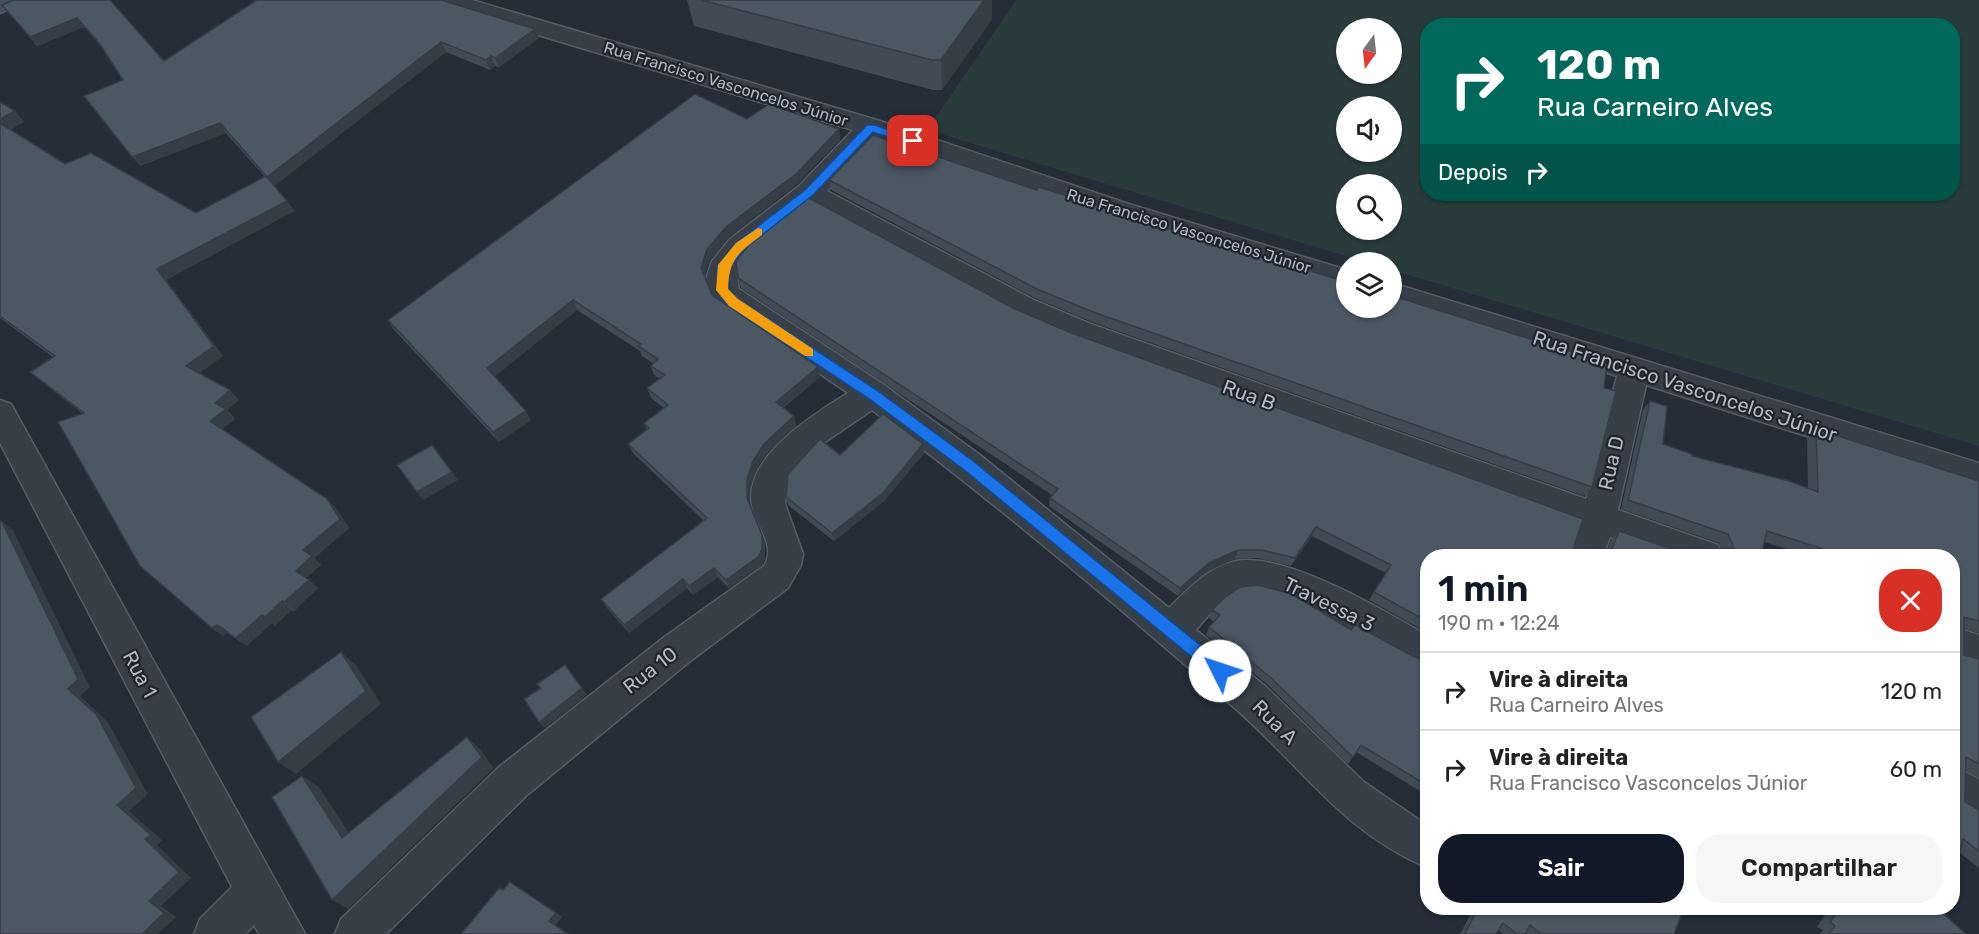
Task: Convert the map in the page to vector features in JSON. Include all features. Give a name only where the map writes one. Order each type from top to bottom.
[{"type":"street","points":[[0,6],[11,0]]},
{"type":"street","name":"Rua Francisco Vasconcelos Júnior","points":[[447,0],[871,127],[1122,212],[1336,277]]},
{"type":"street","points":[[809,193],[871,127]]},
{"type":"street","name":"Rua A","points":[[809,193],[740,246],[723,268],[722,290],[734,302],[873,394],[968,465],[1172,630],[1252,699],[1350,796],[1404,836],[1420,843]]},
{"type":"street","name":"Rua B","points":[[809,193],[1026,309],[1080,332],[1288,409],[1687,549]]},
{"type":"street","name":"Rua Francisco Vasconcelos Júnior","points":[[1402,297],[1635,368],[1775,416],[1979,477]]},
{"type":"street","name":"Rua D","points":[[1588,549],[1599,517],[1635,368]]},
{"type":"street","name":"Rua 10","points":[[356,934],[513,781],[676,650],[776,577],[784,567],[787,550],[769,505],[768,492],[774,477],[796,448],[873,394]]},
{"type":"street","name":"Rua 1","points":[[0,413],[257,892],[284,934]]},
{"type":"street","name":"Travessa 3","points":[[1172,630],[1210,593],[1234,577],[1251,574],[1270,576],[1300,588],[1420,652]]},
{"type":"street","points":[[1960,646],[1979,652]]},
{"type":"street","points":[[1960,790],[1979,801]]},
{"type":"street","points":[[215,934],[257,892]]},
{"type":"shaded area","points":[[1016,0],[1979,0],[1979,446],[1402,273],[1402,252],[1336,253],[927,130]]},
{"type":"building","points":[[14,0],[110,0],[164,61],[257,0],[441,0],[535,29],[495,58],[491,56],[486,60],[441,42],[267,177],[220,123],[132,157],[84,96],[123,80],[100,44],[77,18],[30,37],[2,5]]},
{"type":"building","points":[[701,0],[984,0],[941,60],[932,60]]},
{"type":"building","points":[[695,94],[747,119],[769,104],[839,129],[796,174],[726,227],[707,249],[701,268],[712,295],[818,367],[776,402],[794,416],[764,444],[753,461],[747,479],[747,498],[762,535],[762,549],[759,556],[726,580],[714,568],[689,586],[683,579],[624,625],[601,599],[707,518],[628,444],[649,428],[644,423],[668,405],[647,388],[665,375],[651,366],[658,359],[638,346],[641,344],[573,300],[487,368],[526,411],[493,432],[388,320]]},
{"type":"building","points":[[0,102],[15,111],[0,119]]},
{"type":"building","points":[[0,123],[65,164],[91,153],[196,213],[266,176],[287,201],[157,269],[214,346],[186,366],[230,390],[215,403],[226,409],[210,421],[327,499],[340,519],[303,550],[312,556],[296,571],[309,580],[265,617],[262,615],[236,638],[217,625],[212,628],[140,566],[58,422],[84,413],[30,372],[55,356],[0,316]]},
{"type":"building","points":[[873,135],[1037,190],[1039,187],[1336,279],[1336,318],[1402,318],[1402,299],[1607,363],[1604,388],[1616,391],[1592,487],[1093,312],[1037,289],[829,180]]},
{"type":"building","points":[[809,198],[1015,309],[1069,332],[1583,519],[1575,549],[1420,549],[1420,618],[1374,592],[1391,565],[1316,527],[1295,558],[1261,550],[1238,550],[1209,563],[1180,588],[1050,498],[1058,489],[738,278],[736,261],[749,245]]},
{"type":"building","points":[[1650,401],[1667,406],[1663,444],[1692,454],[1692,456],[1789,481],[1818,492],[1816,429],[1979,481],[1979,621],[1964,617],[1964,655],[1979,659],[1979,764],[1966,757],[1965,802],[1979,810],[1979,851],[1963,839],[1960,852],[1960,549],[1823,549],[1767,531],[1763,549],[1704,549],[1734,548],[1728,534],[1628,500]]},
{"type":"building","points":[[883,414],[923,444],[883,493],[832,533],[786,497],[788,474],[820,439],[840,455]]},
{"type":"building","points":[[432,445],[452,472],[417,492],[397,465]]},
{"type":"building","points":[[0,521],[78,679],[68,689],[96,714],[136,788],[117,805],[151,835],[145,839],[179,872],[149,901],[164,913],[142,934],[0,934]]},
{"type":"building","points":[[1619,531],[1671,549],[1612,549]]},
{"type":"building","points":[[1258,585],[1292,594],[1351,630],[1355,625],[1420,660],[1420,781],[1361,745],[1353,757],[1270,677],[1209,627],[1220,615],[1212,610],[1240,587]]},
{"type":"building","points":[[341,652],[366,691],[278,762],[251,717]]},
{"type":"building","points":[[565,665],[582,688],[539,722],[524,699],[541,688],[537,684]]},
{"type":"building","points":[[467,737],[482,757],[332,900],[272,797],[302,776],[342,838]]},
{"type":"building","points":[[510,882],[556,913],[549,921],[568,934],[461,934],[499,888],[503,890]]},
{"type":"building","points":[[1474,915],[1681,915],[1674,934],[1541,934],[1530,925],[1525,934],[1517,934],[1503,923],[1496,934],[1465,934]]},
{"type":"building","points":[[1835,915],[1945,915],[1966,934],[1829,934],[1835,926],[1830,922]]},
{"type":"slow traffic","points":[[758,232],[740,246],[723,268],[722,290],[734,302],[809,352]]},
{"type":"route","points":[[913,141],[871,127],[809,193],[740,246],[723,268],[722,290],[734,302],[873,394],[968,465],[1220,671]]}]
